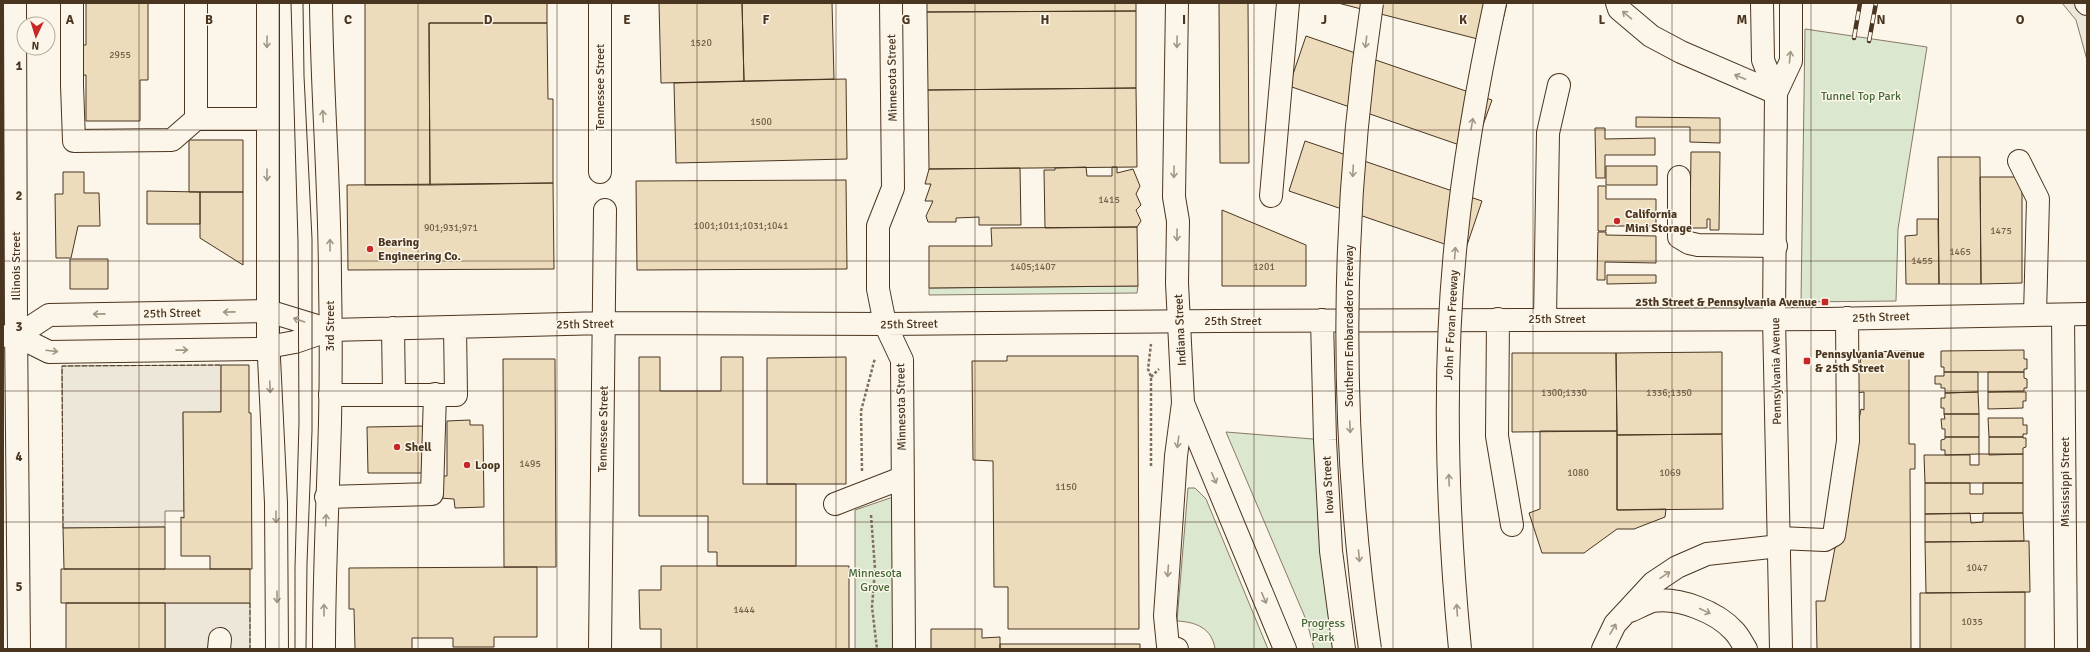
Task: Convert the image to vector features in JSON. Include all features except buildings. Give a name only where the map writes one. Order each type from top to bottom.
[{"type":"main road","name":"Illinois Street","points":[[15,3],[10,336],[19,649]]},
{"type":"main road","points":[[72,3],[74,141],[172,140],[196,119],[267,119]]},
{"type":"main road","points":[[196,3],[196,119]]},
{"type":"main road","points":[[268,3],[268,311],[276,503],[277,649]]},
{"type":"main road","name":"3rd Street","points":[[321,3],[323,106],[330,238],[330,395],[326,496],[324,649]]},
{"type":"main road","name":"Tennessee Street","points":[[600,3],[600,172]]},
{"type":"main road","name":"Minnesota Street","points":[[892,3],[893,188],[878,226],[878,289],[885,324],[902,360],[904,649]]},
{"type":"main road","name":"Indiana Street","points":[[1173,648],[1165,616],[1176,456],[1183,403],[1177,283],[1178,221],[1174,197],[1177,3]]},
{"type":"main road","points":[[1271,196],[1288,3]]},
{"type":"main road","name":"Southern Embarcadero Freeway","points":[[1370,649],[1357,527],[1349,427],[1347,334],[1349,236],[1355,136],[1372,3]]},
{"type":"main road","name":"John F Foran Freeway","points":[[1460,649],[1450,517],[1447,415],[1450,328],[1456,242],[1466,161],[1494,3]]},
{"type":"main road","points":[[1617,3],[1619,9],[1651,36],[1675,49],[1776,92]]},
{"type":"main road","name":"Pennsylvania Avenue","points":[[1762,3],[1763,60],[1776,92],[1776,246],[1774,318],[1780,542],[1780,649]]},
{"type":"main road","name":"Pennsylvania Avenue","points":[[1776,92],[1791,60],[1791,3]]},
{"type":"main road","points":[[1545,319],[1548,133],[1559,85]]},
{"type":"main road","points":[[2019,161],[2038,199],[2035,315]]},
{"type":"main road","points":[[1680,177],[1679,237],[1689,243],[1698,245],[1776,246]]},
{"type":"main road","name":"Tennessee Street","points":[[600,649],[605,210]]},
{"type":"main road","name":"25th Street","points":[[10,336],[49,315],[268,311],[330,330]]},
{"type":"main road","name":"25th Street","points":[[10,336],[49,352],[269,348],[298,341],[330,330],[604,323],[885,324],[1322,320],[1847,318],[2087,314]]},
{"type":"main road","name":"Mississippi Street","points":[[2063,315],[2066,649]]},
{"type":"main road","points":[[1603,649],[1615,624],[1653,583],[1677,567],[1707,554],[1780,542],[1824,540],[1834,535],[1848,441],[1847,318]]},
{"type":"main road","points":[[1498,319],[1497,436],[1512,525]]},
{"type":"main road","name":"Iowa Street","points":[[1322,320],[1331,551],[1344,649]]},
{"type":"main road","points":[[330,395],[456,395],[455,327]]},
{"type":"main road","points":[[393,328],[394,394]]},
{"type":"main road","points":[[326,496],[432,494],[435,394]]},
{"type":"main road","points":[[1183,403],[1285,649]]},
{"type":"main road","points":[[835,504],[902,478]]},
{"type":"main road","points":[[1627,612],[1653,601],[1674,602],[1697,607],[1718,617],[1735,632],[1746,649]]},
{"type":"path","points":[[1149,356],[1148,369],[1150,377]]},
{"type":"green space","name":"Tunnel Top Park","points":[[1805,29],[1927,47],[1898,229],[1896,301],[1801,302]]},
{"type":"green space","points":[[1138,286],[1137,293],[929,295],[929,288]]},
{"type":"green space","name":"Progress Park","points":[[1226,432],[1325,440],[1338,649],[1314,649],[1307,622]]},
{"type":"green space","points":[[1188,488],[1195,488],[1206,499],[1268,649],[1215,649],[1207,631],[1191,623],[1177,621]]},
{"type":"green space","name":"Minnesota Grove","points":[[893,497],[896,649],[855,649],[855,510]]},
{"type":"shaded area","points":[[2062,3],[2087,3],[2087,60],[2076,20]]},
{"type":"shaded area","points":[[221,365],[221,412],[183,413],[184,511],[165,511],[165,527],[63,528],[62,366]]},
{"type":"shaded area","points":[[165,603],[250,603],[250,649],[165,649]]},
{"type":"tram line","points":[[291,3],[298,242],[299,422],[295,567],[295,649]]},
{"type":"tram line","points":[[303,3],[304,76],[312,239],[312,431],[307,563],[306,649]]},
{"type":"railway","points":[[1854,38],[1860,3]]},
{"type":"railway","points":[[1869,41],[1876,3]]},
{"type":"fence","points":[[63,528],[62,366],[221,365]]},
{"type":"fence","points":[[250,603],[250,649]]},
{"type":"place","name":"California Mini Storage","points":[[1617,221]]},
{"type":"place","name":"Bearing Engineering Co.","points":[[370,249]]},
{"type":"place","name":"25th Street & Pennsylvania Avenue","points":[[1825,302]]},
{"type":"place","name":"Pennsylvania Avenue & 25th Street","points":[[1807,361]]},
{"type":"place","name":"Shell","points":[[397,447]]},
{"type":"place","name":"Loop","points":[[467,465]]}]
